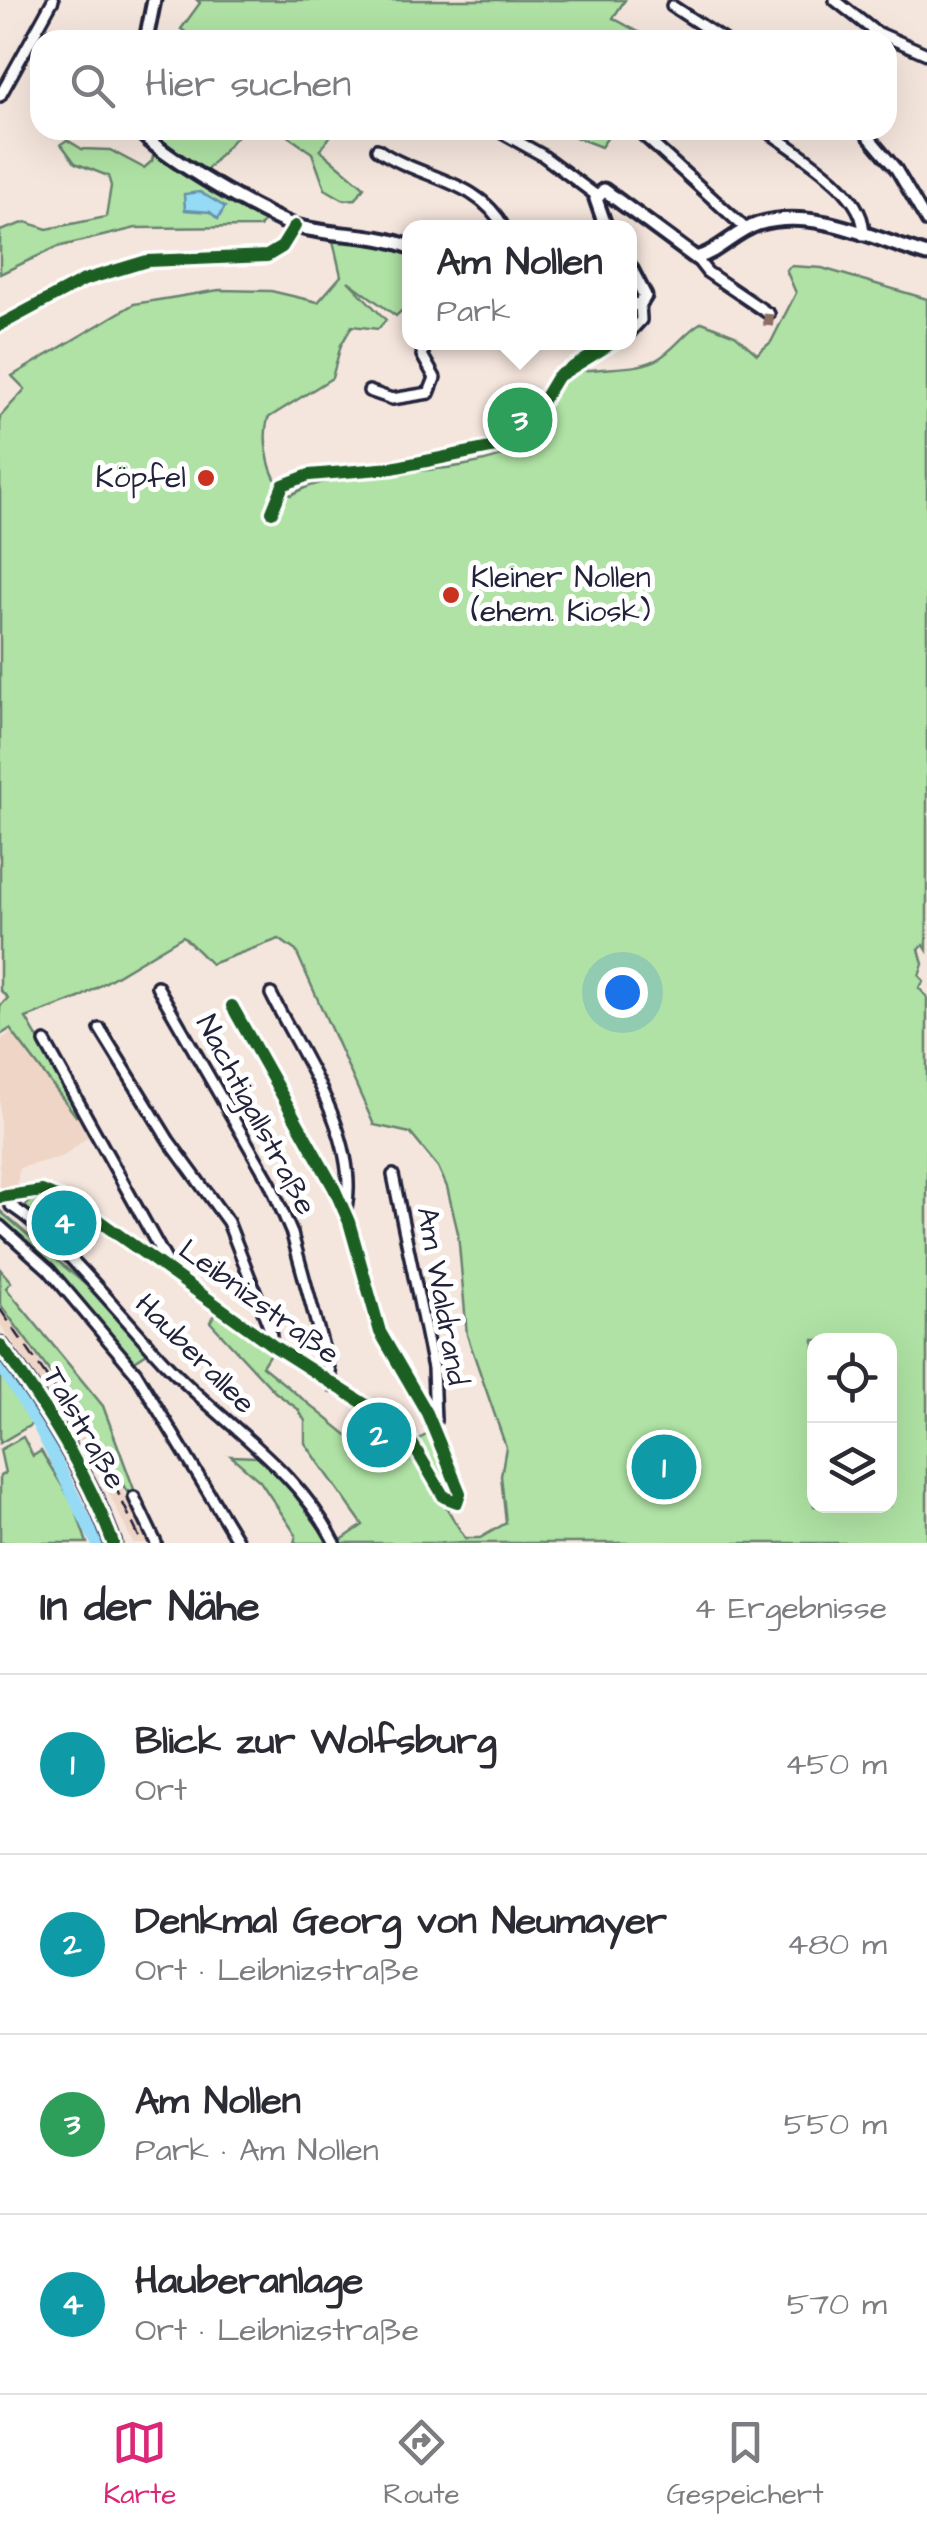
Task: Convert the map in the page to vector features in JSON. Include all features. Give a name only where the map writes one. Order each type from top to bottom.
[{"type":"main road","name":"Talstraße","points":[[0,1345],[49,1416],[91,1490],[114,1543]]},
{"type":"street","points":[[36,30],[53,0]]},
{"type":"street","points":[[148,30],[154,0]]},
{"type":"street","points":[[835,0],[875,30]]},
{"type":"street","points":[[672,6],[709,30]]},
{"type":"street","points":[[0,96],[30,42]]},
{"type":"street","points":[[897,43],[927,54]]},
{"type":"street","points":[[149,140],[164,155],[295,226],[376,236],[402,244]]},
{"type":"street","points":[[515,140],[542,155],[596,196],[604,220]]},
{"type":"street","points":[[649,140],[746,229]]},
{"type":"street","points":[[780,140],[822,171],[856,204],[864,218],[863,235]]},
{"type":"street","points":[[872,140],[896,169],[927,222]]},
{"type":"street","points":[[377,149],[398,163],[474,193],[499,220]]},
{"type":"street","points":[[596,196],[604,190],[613,192],[679,250],[696,258],[708,272],[769,314]]},
{"type":"street","points":[[696,258],[746,229],[799,220],[927,255]]},
{"type":"street","points":[[0,325],[84,280],[146,261],[267,256],[282,248],[295,226]]},
{"type":"street","points":[[637,279],[644,291],[637,301]]},
{"type":"street","points":[[369,391],[392,399],[429,392],[435,378],[422,355],[424,350]]},
{"type":"street","points":[[272,512],[283,485],[301,477],[392,468],[505,445],[530,425],[558,376],[601,350]]},
{"type":"street","name":"Nachtigallstraße","points":[[157,986],[270,1183],[292,1234],[334,1386]]},
{"type":"street","points":[[271,994],[342,1139],[348,1166],[345,1212]]},
{"type":"street","points":[[232,1006],[345,1212],[380,1332],[430,1424]]},
{"type":"street","points":[[100,1029],[168,1141],[228,1222],[270,1329],[272,1345]]},
{"type":"street","points":[[45,1042],[170,1259],[171,1269]]},
{"type":"street","name":"Am Waldrand","points":[[393,1175],[435,1381],[435,1421],[430,1424]]},
{"type":"street","name":"Leibnizstraße","points":[[5,1202],[52,1194],[171,1269],[272,1345],[404,1431],[448,1501],[458,1502],[460,1494],[430,1424]]},
{"type":"street","name":"Hauberallee","points":[[5,1202],[44,1235],[196,1394],[294,1483],[336,1543]]},
{"type":"street","points":[[0,1226],[49,1270],[136,1373],[239,1543]]},
{"type":"street","points":[[134,1497],[156,1543]]},
{"type":"shaded area","points":[[12,1032],[90,1135],[64,1156],[19,1168],[17,1188],[0,1193],[0,1040]]},
{"type":"shaded area","points":[[0,1304],[110,1462],[147,1543],[133,1543],[89,1453],[0,1324]]},
{"type":"green space","points":[[197,0],[625,0],[613,18],[635,30],[181,29],[200,3]]},
{"type":"green space","points":[[67,140],[82,149],[110,150],[144,168],[152,161],[157,140],[233,140],[198,180],[266,218],[260,227],[136,228],[57,247],[0,274],[0,231],[26,222],[47,229],[106,217],[111,186],[108,176],[75,163],[61,144]]},
{"type":"green space","points":[[293,140],[328,140],[320,150],[364,187],[356,199],[344,200],[325,189],[312,153]]},
{"type":"green space","points":[[583,140],[606,140],[601,147]]},
{"type":"green space","points":[[332,236],[385,244],[402,251],[402,310],[396,316],[348,281],[386,320],[378,329],[352,326],[341,345],[332,378],[268,418],[266,438],[272,472],[291,495],[338,479],[462,466],[515,450],[531,434],[550,391],[566,376],[656,360],[702,322],[735,335],[757,354],[771,342],[796,293],[786,270],[791,266],[822,268],[927,299],[927,950],[924,945],[919,949],[923,964],[919,976],[924,981],[919,988],[927,997],[927,1543],[337,1543],[363,1525],[305,1443],[305,1421],[298,1409],[275,1392],[210,1322],[217,1312],[271,1352],[262,1366],[352,1439],[369,1413],[404,1438],[465,1538],[480,1538],[506,1523],[501,1476],[506,1447],[467,1335],[458,1233],[447,1187],[438,1167],[410,1133],[374,1125],[296,951],[279,939],[211,964],[183,936],[79,998],[26,1018],[81,1113],[76,1116],[10,1029],[0,1035],[0,1006],[8,998],[0,990],[0,417],[25,389],[12,376],[134,304],[219,290],[271,291],[318,302],[341,276]]},
{"type":"green space","points":[[36,1197],[53,1200],[96,1231],[73,1256],[25,1206]]},
{"type":"green space","points":[[0,1211],[94,1292],[150,1351],[133,1362],[43,1257],[0,1221]]},
{"type":"green space","points":[[0,1269],[11,1282],[6,1288],[103,1406],[135,1492],[129,1495],[79,1412],[0,1304]]},
{"type":"green space","points":[[0,1369],[34,1423],[0,1443]]},
{"type":"green space","points":[[430,1433],[450,1477],[441,1482],[417,1440]]},
{"type":"green space","points":[[23,1437],[33,1456],[41,1451],[74,1505],[87,1543],[0,1543],[0,1476],[5,1473],[0,1450]]},
{"type":"green space","points":[[231,1456],[257,1457],[285,1482],[330,1543],[294,1543],[296,1535],[260,1481]]},
{"type":"water","points":[[200,192],[225,207],[218,219],[210,212],[185,210],[184,194]]},
{"type":"waterway","points":[[0,1364],[38,1425],[97,1543]]},
{"type":"railway","points":[[0,1309],[99,1453],[142,1543]]},
{"type":"marked path","points":[[768,326],[769,314]]},
{"type":"cycle path","points":[[0,325],[84,280],[147,261],[267,256],[282,247],[295,226]]},
{"type":"cycle path","points":[[272,512],[283,485],[309,475],[392,468],[505,445],[524,432],[557,377],[601,350]]},
{"type":"cycle path","points":[[0,1197],[42,1191],[81,1208],[272,1345],[396,1424],[409,1438],[444,1497],[457,1502],[460,1493],[427,1413],[380,1332],[349,1222],[334,1188],[232,1006]]},
{"type":"cycle path","points":[[0,1345],[64,1440],[113,1543]]},
{"type":"place","name":"Am Nollen","points":[[520,420]]},
{"type":"place","name":"Köpfel","points":[[206,478]]},
{"type":"place","name":"Kleiner Nollen (ehem. Kiosk)","points":[[451,595]]},
{"type":"place","name":"Hauberanlage","points":[[64,1223]]},
{"type":"place","name":"Denkmal Georg von Neumayer","points":[[379,1435]]},
{"type":"place","name":"Blick zur Wolfsburg","points":[[664,1467]]}]
